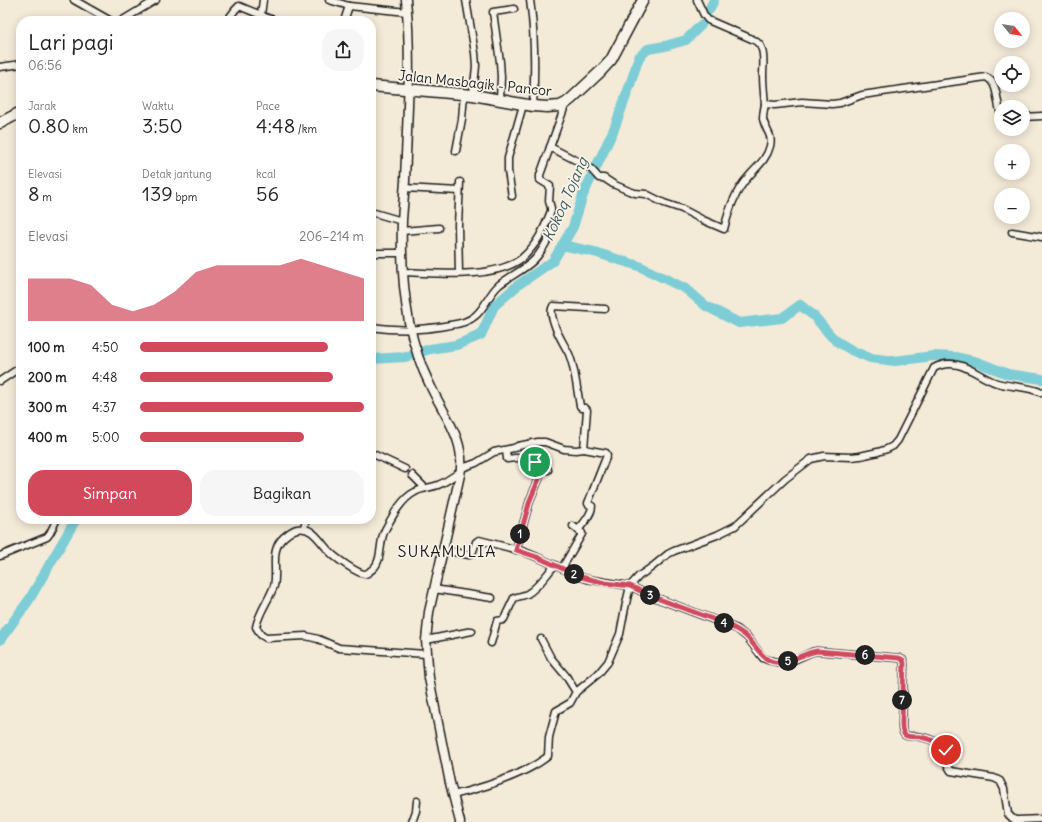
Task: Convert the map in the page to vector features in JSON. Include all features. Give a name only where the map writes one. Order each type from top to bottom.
[{"type":"main road","name":"Jalan Masbagik - Pancor","points":[[376,86],[469,95],[528,105],[553,107],[566,103],[611,60],[643,0]]},
{"type":"main road","points":[[0,123],[16,117]]},
{"type":"street","points":[[74,0],[101,16]]},
{"type":"street","points":[[130,16],[156,0]]},
{"type":"street","points":[[230,16],[239,6],[261,15],[263,0]]},
{"type":"street","points":[[329,0],[347,4],[407,12]]},
{"type":"street","points":[[406,0],[409,89],[402,221],[402,253],[406,302],[411,330],[422,364],[432,390],[447,415],[456,435],[461,469],[429,612],[426,640],[429,678],[460,822]]},
{"type":"street","points":[[456,151],[462,119],[476,66],[466,0]]},
{"type":"street","points":[[512,196],[508,171],[508,158],[528,105],[534,55],[530,0]]},
{"type":"street","points":[[550,147],[583,164],[599,178],[604,178],[629,191],[646,194],[664,203],[682,209],[703,220],[725,227],[736,194],[749,176],[762,162],[770,146],[770,134],[763,119],[765,104],[763,87],[763,52],[758,42],[708,20],[697,0]]},
{"type":"street","points":[[345,16],[347,4]]},
{"type":"street","points":[[500,100],[502,77],[493,12],[514,9]]},
{"type":"street","points":[[0,67],[16,65]]},
{"type":"street","points":[[765,104],[775,105],[802,102],[832,104],[840,103],[862,95],[986,77],[994,83],[998,100]]},
{"type":"street","points":[[403,272],[480,272],[514,264],[528,252],[542,233],[552,210],[549,201],[550,186],[540,180],[540,175],[566,103]]},
{"type":"street","points":[[1030,117],[1042,116]]},
{"type":"street","points":[[459,273],[458,225],[460,182]]},
{"type":"street","points":[[404,188],[459,191]]},
{"type":"street","points":[[376,213],[402,221]]},
{"type":"street","points":[[402,231],[438,228]]},
{"type":"street","points":[[376,328],[411,330],[462,323],[472,319],[482,309],[493,291],[534,260],[541,251],[553,229]]},
{"type":"street","points":[[1012,232],[1042,237]]},
{"type":"street","points":[[376,253],[402,253]]},
{"type":"street","points":[[584,448],[587,410],[580,406],[572,364],[556,329],[551,312],[552,307],[554,306],[604,309]]},
{"type":"street","points":[[453,795],[494,784],[547,758],[549,755],[549,737],[555,713],[570,703],[576,692],[598,674],[608,662],[620,634],[630,586],[639,576],[668,554],[717,535],[735,526],[786,479],[811,459],[824,456],[860,456],[878,452],[893,446],[898,440],[933,370],[937,366],[956,364],[964,366],[982,377],[996,383],[1042,393]]},
{"type":"street","points":[[0,381],[16,370]]},
{"type":"street","points":[[426,654],[339,648],[318,639],[306,636],[266,638],[260,636],[256,627],[257,621],[274,586],[275,554],[277,545],[281,539],[294,529],[304,528],[314,534],[339,560],[364,574],[374,569],[381,550],[384,531],[399,507],[414,492],[437,486],[461,469],[476,463],[494,452],[532,443],[541,442],[564,449],[576,450],[584,448],[605,452],[607,455],[588,503],[592,506],[592,509],[584,522],[576,528],[582,534],[562,568]]},
{"type":"street","points":[[506,450],[507,459],[524,457],[545,468],[530,500],[516,550]]},
{"type":"street","points":[[376,454],[405,469]]},
{"type":"street","points":[[412,475],[425,488]]},
{"type":"street","points":[[0,556],[47,537],[54,524]]},
{"type":"street","points":[[304,528],[305,524]]},
{"type":"street","points":[[444,550],[469,555],[473,551],[476,542],[479,540],[537,557],[587,579],[630,586],[651,596],[737,629],[748,638],[763,658],[772,662],[794,660],[817,651],[899,658],[903,660],[904,663],[902,726],[905,735],[923,737],[945,747],[948,766],[951,771],[994,778],[1000,781],[1004,789],[1008,814],[1015,820],[1042,819]]},
{"type":"street","points":[[491,643],[497,621],[504,619],[514,598],[526,595],[531,591],[554,565]]},
{"type":"street","points":[[434,589],[492,598]]},
{"type":"street","points":[[426,640],[472,631]]},
{"type":"street","points":[[541,639],[551,658],[566,676],[576,692]]},
{"type":"street","points":[[412,822],[417,807],[417,801]]},
{"type":"waterway","name":"Kokoq Tojang","points":[[709,10],[714,0]]},
{"type":"waterway","name":"Kokoq Tojang","points":[[376,359],[405,357],[430,349],[456,345],[481,335],[494,306],[518,285],[553,261],[573,227],[583,195],[614,129],[639,57],[648,49],[686,40],[701,25]]},
{"type":"waterway","points":[[562,245],[594,252],[639,266],[686,289],[706,306],[739,323],[782,318],[800,305],[814,316],[838,342],[853,351],[870,358],[895,361],[933,356],[955,357],[977,362],[1008,374],[1042,379]]},
{"type":"waterway","name":"Kokoq Tojang","points":[[0,640],[29,600],[73,524]]},
{"type":"district","name":"SUKAMULIA","points":[[447,551]]},
{"type":"route","points":[[535,462],[540,464],[542,467],[539,479],[530,500],[516,550],[537,557],[587,579],[630,586],[651,596],[726,624],[737,629],[748,638],[763,658],[772,662],[794,660],[817,651],[899,658],[903,660],[904,663],[902,726],[905,735],[923,737],[942,745],[946,750]]}]
